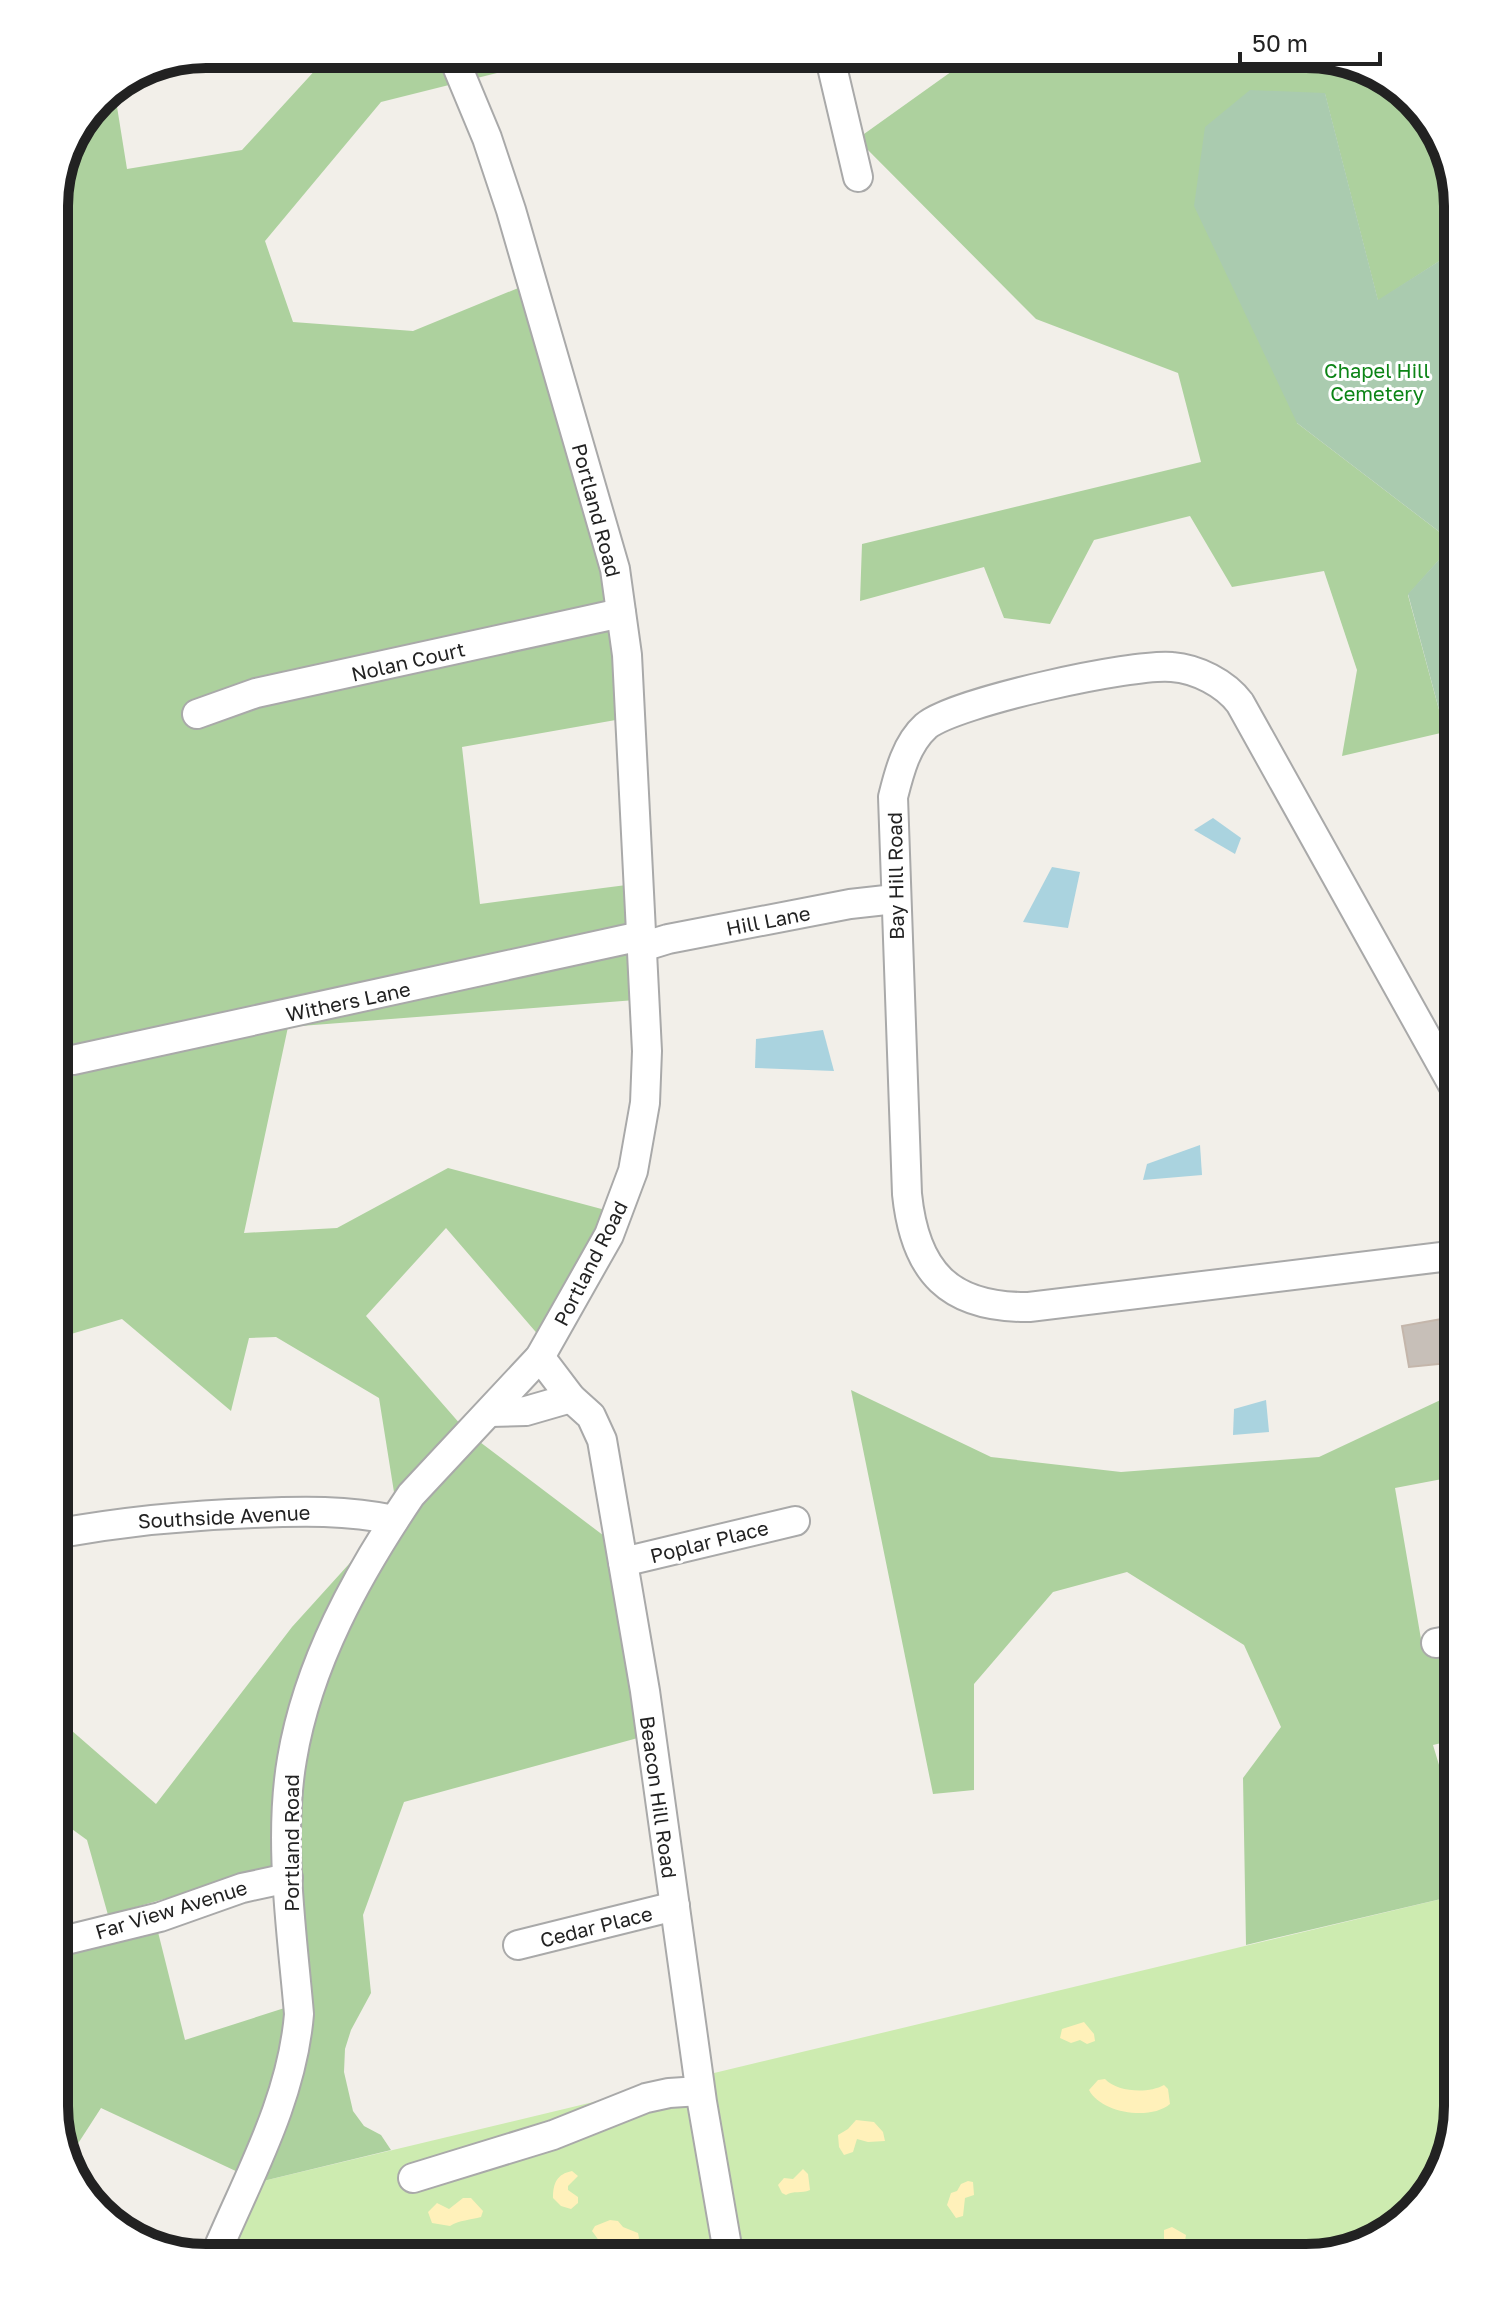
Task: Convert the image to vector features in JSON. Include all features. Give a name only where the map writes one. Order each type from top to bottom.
[{"type":"street","name":"Portland Road","points":[[220,2244],[266,2140],[291,2068],[299,2014],[288,1878],[288,1803],[291,1760],[303,1706],[329,1636],[394,1520],[463,1437],[540,1357],[609,1235],[633,1171],[646,1090],[647,1051],[627,655],[609,545],[511,210],[487,138],[458,68]]},
{"type":"street","points":[[832,68],[858,177]]},
{"type":"street","name":"Nolan Court","points":[[197,714],[256,693],[621,613]]},
{"type":"street","name":"Bay Hill Road","points":[[1444,1069],[1240,703],[1211,679],[1193,671],[1165,666],[1116,672],[988,700],[954,710],[928,725],[908,751],[893,797],[910,1220],[917,1245],[929,1266],[945,1283],[980,1303],[1029,1307],[1444,1257]]},
{"type":"street","name":"Hill Lane","points":[[642,942],[895,899]]},
{"type":"street","name":"Withers Lane","points":[[68,1060],[642,942]]},
{"type":"street","name":"Beacon Hill Road","points":[[540,1357],[571,1398],[591,1416],[602,1440],[645,1691],[700,2091],[727,2244]]},
{"type":"street","points":[[490,1412],[526,1411],[571,1398]]},
{"type":"street","name":"Southside Avenue","points":[[68,1532],[184,1515],[340,1512],[394,1520]]},
{"type":"street","name":"Poplar Place","points":[[623,1562],[795,1521]]},
{"type":"street","name":"Far View Avenue","points":[[68,1940],[160,1917],[242,1888],[288,1878]]},
{"type":"street","name":"Cedar Place","points":[[518,1945],[675,1906]]},
{"type":"street","points":[[413,2178],[553,2135],[646,2098],[700,2091]]},
{"type":"green space","points":[[317,68],[517,68],[381,102],[265,241],[293,322],[413,331],[528,284],[622,588],[627,718],[462,747],[480,904],[642,883],[648,999],[288,1027],[244,1233],[337,1228],[448,1168],[624,1215],[547,1345],[446,1228],[366,1316],[468,1433],[620,1548],[645,1736],[404,1802],[363,1915],[371,1993],[351,2030],[345,2049],[344,2072],[353,2111],[364,2126],[381,2135],[391,2150],[259,2182],[101,2108],[75,2148],[68,2106],[68,1944],[156,1924],[185,2040],[297,2004],[290,1863],[108,1915],[87,1840],[68,1826],[68,1731],[156,1804],[292,1627],[397,1511],[379,1398],[276,1337],[249,1338],[231,1411],[122,1319],[68,1335],[68,197],[82,145],[96,122],[116,101],[127,169],[242,150]]},
{"type":"green space","points":[[956,68],[1315,68],[1351,75],[1367,82],[1383,91],[1410,115],[1426,137],[1439,170],[1443,188],[1444,258],[1378,301],[1325,94],[1297,423],[1444,535],[1444,554],[1408,595],[1444,732],[1342,756],[1357,670],[1324,571],[1232,587],[1190,516],[1094,540],[1050,624],[1004,618],[984,567],[860,601],[862,544],[1201,462],[1178,373],[1036,319],[857,139]]},
{"type":"green space","name":"Chapel Hill Cemetery","points":[[1250,90],[1325,93],[1378,300],[1444,258],[1444,535],[1297,423],[1194,206],[1205,127]]},
{"type":"green space","name":"Chapel Hill Cemetery","points":[[1444,554],[1444,728],[1408,594]]},
{"type":"green space","points":[[851,1390],[991,1457],[1121,1472],[1319,1457],[1444,1398],[1444,1479],[1395,1488],[1421,1639],[1444,1638],[1444,1742],[1433,1745],[1444,1782],[1444,1898],[1246,1945],[1243,1778],[1281,1727],[1244,1645],[1127,1572],[1053,1592],[974,1684],[974,1790],[933,1794]]},
{"type":"green space","points":[[1444,1898],[1444,2106],[1434,2159],[1404,2204],[1375,2226],[1342,2239],[1306,2244],[234,2244],[259,2182]]},
{"type":"sand","points":[[1084,2022],[1094,2034],[1095,2041],[1071,2043],[1060,2038],[1062,2029]]},
{"type":"sand","points":[[1105,2079],[1117,2087],[1133,2090],[1150,2090],[1164,2085],[1168,2089],[1170,2104],[1151,2112],[1115,2109],[1095,2098],[1089,2090],[1098,2080]]},
{"type":"sand","points":[[856,2120],[874,2122],[883,2132],[885,2141],[857,2139],[853,2152],[844,2155],[839,2147],[838,2135]]},
{"type":"sand","points":[[803,2169],[808,2174],[810,2190],[786,2195],[782,2193],[778,2185],[784,2178],[793,2179]]},
{"type":"sand","points":[[572,2171],[578,2176],[568,2190],[578,2197],[578,2203],[571,2209],[561,2206],[553,2198],[557,2180]]},
{"type":"sand","points":[[968,2181],[973,2182],[974,2195],[965,2198],[963,2216],[956,2218],[947,2205],[951,2193]]},
{"type":"sand","points":[[463,2198],[471,2198],[483,2211],[481,2217],[450,2226],[432,2223],[428,2212],[437,2203],[449,2209]]},
{"type":"sand","points":[[610,2220],[618,2221],[623,2227],[638,2233],[639,2238],[636,2243],[601,2244],[592,2231],[595,2226]]},
{"type":"sand","points":[[1172,2227],[1186,2235],[1185,2241],[1156,2244],[1164,2239],[1164,2230]]},
{"type":"sand","points":[[1082,2239],[1090,2244],[1069,2244],[1070,2241]]},
{"type":"water","points":[[1213,818],[1241,838],[1235,854],[1194,830]]},
{"type":"water","points":[[1052,867],[1080,872],[1068,928],[1023,922]]},
{"type":"water","points":[[823,1030],[834,1071],[755,1068],[756,1039]]},
{"type":"water","points":[[1200,1145],[1202,1175],[1143,1180],[1147,1164]]},
{"type":"water","points":[[1266,1400],[1269,1432],[1233,1435],[1234,1409]]},
{"type":"building","points":[[1444,1319],[1444,1363],[1409,1367],[1402,1326]]}]
